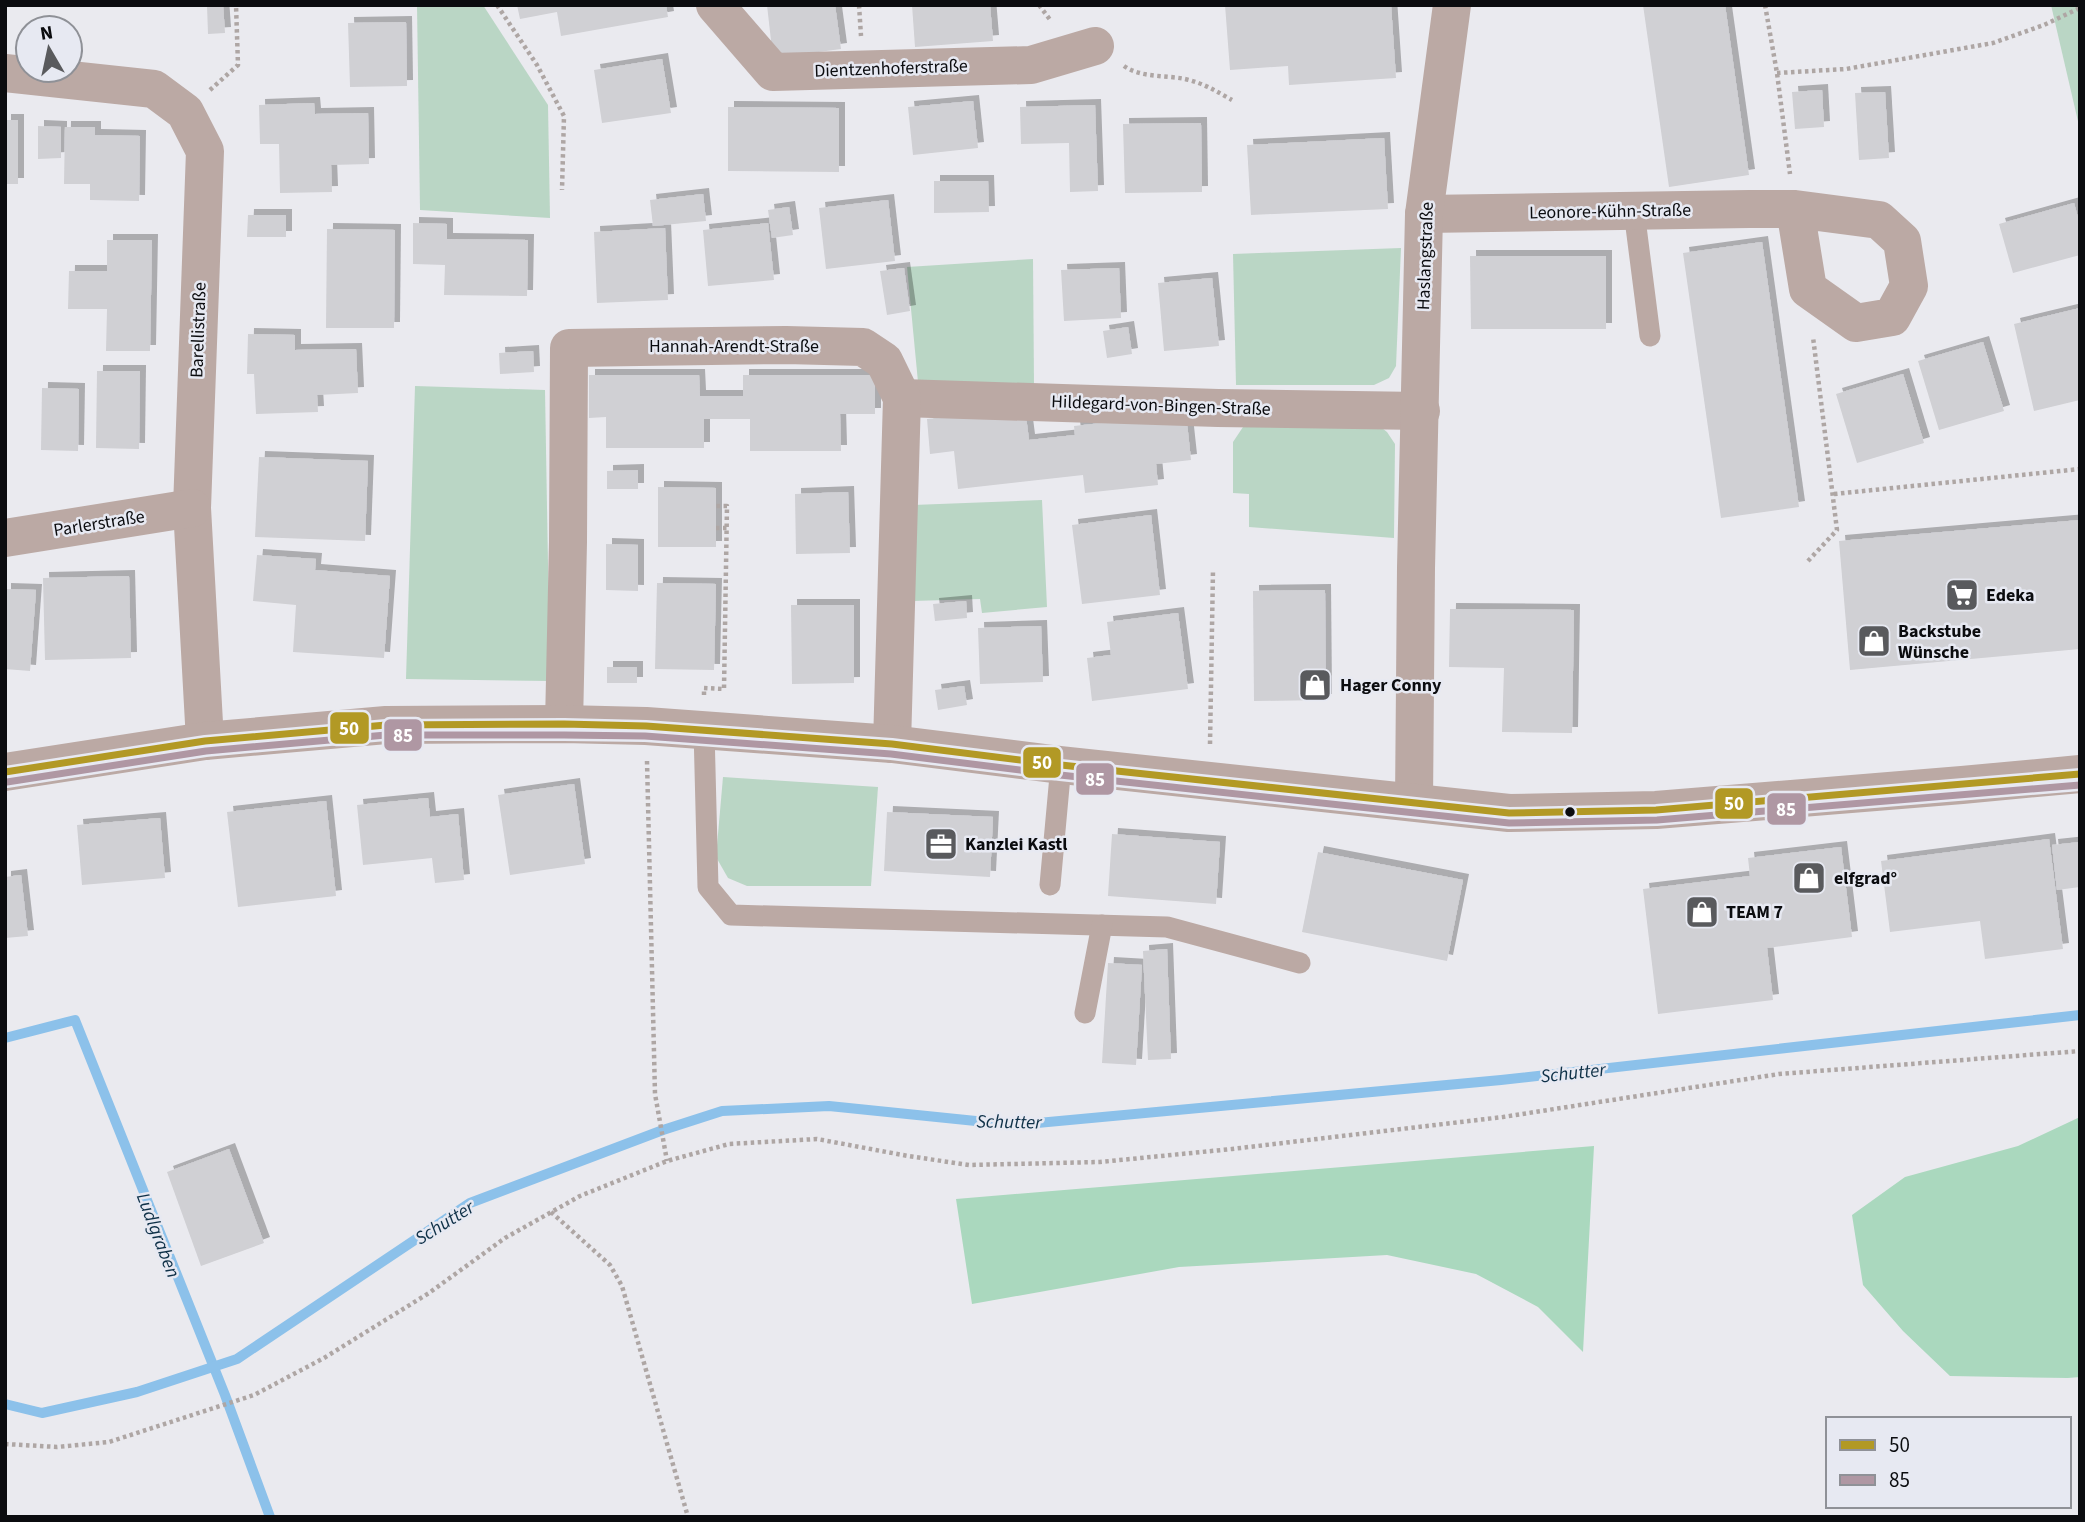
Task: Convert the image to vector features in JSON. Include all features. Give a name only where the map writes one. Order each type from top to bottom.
[{"type":"street","name":"Dientzenhoferstraße","points":[[715,5],[773,72],[1031,65],[1095,46]]},
{"type":"street","name":"Haslangstraße","points":[[1414,803],[1424,214],[1452,5]]},
{"type":"street","name":"Barellistraße","points":[[5,73],[154,89],[185,112],[205,151],[192,508],[205,741]]},
{"type":"street","name":"Leonore-Kühn-Straße","points":[[1424,214],[1795,209],[1879,220],[1902,241],[1909,286],[1892,317],[1856,323],[1808,289]]},
{"type":"street","points":[[1795,209],[1808,289]]},
{"type":"street","name":"Hannah-Arendt-Straße","points":[[564,724],[569,348],[786,345],[863,347],[884,361],[902,397],[892,744]]},
{"type":"street","name":"Hildegard-von-Bingen-Straße","points":[[902,397],[1218,408],[1421,411]]},
{"type":"street","name":"Parlerstraße","points":[[5,538],[192,508]]},
{"type":"street","points":[[5,772],[205,741],[386,726],[646,726],[704,716],[892,744],[1061,765],[1509,813],[1633,811],[2080,774]]},
{"type":"lane","points":[[1634,211],[1650,336]]},
{"type":"lane","points":[[704,716],[708,887],[731,915],[1167,927],[1300,962]]},
{"type":"lane","points":[[1050,885],[1061,765]]},
{"type":"lane","points":[[1085,1013],[1102,926]]},
{"type":"path","points":[[185,112],[238,65],[236,5]]},
{"type":"path","points":[[497,5],[537,65],[564,116],[562,190]]},
{"type":"path","points":[[1765,5],[1795,209]]},
{"type":"path","points":[[1777,73],[1846,69],[1993,43],[2044,25],[2080,8]]},
{"type":"path","points":[[1095,46],[1132,72],[1184,78],[1205,84],[1231,100]]},
{"type":"path","points":[[1808,289],[1817,384],[1837,530],[1808,561]]},
{"type":"path","points":[[1833,494],[2080,469]]},
{"type":"path","points":[[704,716],[704,688],[724,689],[727,506],[716,506]]},
{"type":"path","points":[[716,528],[727,528]]},
{"type":"path","points":[[1210,745],[1213,570]]},
{"type":"path","points":[[716,601],[726,601]]},
{"type":"path","points":[[715,624],[725,624]]},
{"type":"path","points":[[715,652],[725,652]]},
{"type":"path","points":[[646,726],[655,1094],[667,1161]]},
{"type":"path","points":[[5,1444],[57,1447],[109,1442],[254,1395],[359,1337],[429,1293],[505,1238],[580,1196],[667,1161],[729,1144],[817,1139],[969,1165],[1100,1162],[1503,1117],[1779,1074],[2080,1051]]},
{"type":"path","points":[[551,1212],[610,1265],[622,1286],[688,1517]]},
{"type":"green space","points":[[417,5],[483,5],[548,105],[550,218],[420,210]]},
{"type":"green space","points":[[2051,5],[2080,5],[2080,130]]},
{"type":"green space","points":[[1401,248],[1396,366],[1389,378],[1374,385],[1236,385],[1233,254]]},
{"type":"green space","points":[[1033,259],[1034,385],[918,382],[907,267]]},
{"type":"green space","points":[[415,386],[545,390],[550,681],[406,679]]},
{"type":"green space","points":[[1245,424],[1378,425],[1395,444],[1394,538],[1249,527],[1249,494],[1233,493],[1233,442]]},
{"type":"green space","points":[[1042,500],[1047,607],[982,613],[980,599],[912,601],[913,505]]},
{"type":"green space","points":[[723,777],[878,787],[871,886],[747,886],[728,878],[716,857]]},
{"type":"green space","points":[[2080,1117],[2080,1377],[1950,1376],[1903,1331],[1863,1285],[1852,1215],[1905,1177],[2018,1146]]},
{"type":"green space","points":[[1594,1146],[1583,1352],[1538,1307],[1476,1274],[1387,1255],[1179,1267],[972,1304],[956,1199]]},
{"type":"building","points":[[207,5],[223,5],[225,33],[208,34]]},
{"type":"building","points":[[517,5],[666,5],[668,17],[561,36],[557,12],[520,19]]},
{"type":"building","points":[[767,5],[835,5],[841,49],[773,58]]},
{"type":"building","points":[[912,5],[990,5],[993,41],[915,47]]},
{"type":"building","points":[[1225,5],[1391,5],[1396,78],[1289,85],[1288,66],[1230,70]]},
{"type":"building","points":[[1643,5],[1725,5],[1749,175],[1669,187]]},
{"type":"building","points":[[406,22],[407,86],[350,87],[348,23]]},
{"type":"building","points":[[662,59],[671,113],[602,123],[594,70]]},
{"type":"building","points":[[1822,90],[1824,127],[1795,129],[1792,92]]},
{"type":"building","points":[[1885,92],[1889,158],[1859,160],[1855,93]]},
{"type":"building","points":[[973,101],[978,148],[913,155],[908,107]]},
{"type":"building","points":[[314,103],[315,114],[368,113],[369,164],[331,165],[332,192],[280,193],[279,144],[260,144],[259,105]]},
{"type":"building","points":[[1095,105],[1098,191],[1070,192],[1069,143],[1021,144],[1020,107]]},
{"type":"building","points":[[728,107],[839,108],[839,172],[728,171]]},
{"type":"building","points":[[5,120],[18,120],[18,184],[5,184]]},
{"type":"building","points":[[1201,123],[1202,192],[1125,193],[1123,124]]},
{"type":"building","points":[[38,126],[61,127],[61,158],[38,159]]},
{"type":"building","points":[[65,127],[95,127],[95,135],[140,136],[139,201],[90,200],[90,184],[64,184]]},
{"type":"building","points":[[1384,138],[1388,209],[1251,215],[1247,145]]},
{"type":"building","points":[[934,181],[988,181],[989,212],[934,213]]},
{"type":"building","points":[[703,194],[706,221],[653,226],[650,200]]},
{"type":"building","points":[[888,200],[895,261],[826,269],[819,208]]},
{"type":"building","points":[[2074,203],[2080,225],[2080,255],[2013,273],[1999,224]]},
{"type":"building","points":[[789,207],[793,235],[772,238],[768,210]]},
{"type":"building","points":[[248,215],[286,215],[286,237],[247,237]]},
{"type":"building","points":[[413,223],[447,224],[447,239],[528,240],[527,296],[444,295],[445,265],[413,264]]},
{"type":"building","points":[[768,223],[774,280],[708,286],[703,230]]},
{"type":"building","points":[[665,228],[668,300],[597,303],[594,232]]},
{"type":"building","points":[[327,229],[395,230],[394,328],[326,328]]},
{"type":"building","points":[[107,240],[152,240],[150,351],[106,351],[107,309],[68,309],[69,271],[107,271]]},
{"type":"building","points":[[1762,242],[1799,507],[1721,518],[1683,253]]},
{"type":"building","points":[[1470,256],[1606,256],[1606,329],[1471,329]]},
{"type":"building","points":[[904,268],[910,311],[887,315],[880,271]]},
{"type":"building","points":[[1119,268],[1121,318],[1064,321],[1061,270]]},
{"type":"building","points":[[1212,278],[1219,346],[1164,351],[1158,283]]},
{"type":"building","points":[[2080,308],[2080,400],[2034,411],[2014,324]]},
{"type":"building","points":[[1128,327],[1132,354],[1107,358],[1103,331]]},
{"type":"building","points":[[248,334],[295,335],[295,350],[356,349],[358,393],[317,395],[318,412],[256,414],[254,374],[247,374]]},
{"type":"building","points":[[1983,342],[2004,411],[1939,430],[1918,361]]},
{"type":"building","points":[[533,351],[534,372],[500,374],[499,353]]},
{"type":"building","points":[[97,371],[140,371],[139,449],[96,448]]},
{"type":"building","points":[[1903,374],[1924,443],[1857,463],[1836,394]]},
{"type":"building","points":[[589,375],[699,375],[700,396],[743,396],[743,375],[875,375],[875,414],[840,414],[841,451],[750,451],[750,419],[704,419],[704,448],[606,448],[606,417],[589,418]]},
{"type":"building","points":[[42,388],[79,389],[78,451],[41,450]]},
{"type":"building","points":[[1025,409],[1029,440],[1075,435],[1074,426],[1186,414],[1191,460],[1156,464],[1158,485],[1085,493],[1083,475],[958,489],[954,451],[930,454],[927,419]]},
{"type":"building","points":[[259,457],[368,461],[365,541],[255,537]]},
{"type":"building","points":[[638,470],[638,489],[607,489],[607,471]]},
{"type":"building","points":[[658,487],[716,488],[716,547],[658,547]]},
{"type":"building","points":[[848,492],[850,553],[796,554],[795,494]]},
{"type":"building","points":[[1151,515],[1160,595],[1082,604],[1072,525]]},
{"type":"building","name":"Edeka","points":[[2080,520],[2080,649],[1850,670],[1839,541]]},
{"type":"building","points":[[606,544],[638,545],[638,591],[606,590]]},
{"type":"building","points":[[257,555],[316,559],[315,570],[390,576],[384,658],[293,652],[296,605],[253,601]]},
{"type":"building","points":[[129,576],[131,658],[45,660],[43,578]]},
{"type":"building","points":[[657,583],[716,584],[714,670],[655,669]]},
{"type":"building","points":[[5,589],[36,590],[30,671],[5,669]]},
{"type":"building","points":[[1325,590],[1326,700],[1254,701],[1253,591]]},
{"type":"building","points":[[966,601],[967,618],[935,621],[933,604]]},
{"type":"building","points":[[791,605],[854,605],[854,683],[792,684]]},
{"type":"building","points":[[1450,609],[1574,610],[1572,733],[1502,732],[1504,668],[1449,667]]},
{"type":"building","points":[[1178,613],[1188,689],[1092,701],[1087,658],[1111,655],[1107,622]]},
{"type":"building","points":[[1041,626],[1043,682],[980,684],[978,628]]},
{"type":"building","points":[[607,667],[637,667],[637,683],[607,683]]},
{"type":"building","points":[[964,686],[967,705],[938,710],[935,690]]},
{"type":"building","points":[[574,784],[585,864],[510,875],[498,795]]},
{"type":"building","points":[[428,798],[430,817],[458,814],[464,880],[435,883],[432,858],[363,865],[357,805]]},
{"type":"building","points":[[326,801],[336,896],[238,907],[227,812]]},
{"type":"building","points":[[887,812],[993,817],[990,877],[884,871]]},
{"type":"building","points":[[160,818],[165,878],[82,885],[77,825]]},
{"type":"building","points":[[1112,834],[1220,842],[1216,904],[1108,896]]},
{"type":"building","points":[[2049,839],[2063,949],[1985,959],[1980,921],[1890,932],[1881,861]]},
{"type":"building","points":[[2080,842],[2080,887],[2057,890],[2052,845]]},
{"type":"building","points":[[1841,847],[1852,937],[1767,948],[1773,1000],[1658,1014],[1643,889],[1750,876],[1748,858]]},
{"type":"building","points":[[1318,852],[1463,880],[1447,961],[1302,932]]},
{"type":"building","points":[[21,875],[28,936],[5,938],[5,877]]},
{"type":"building","points":[[1167,949],[1171,1059],[1148,1060],[1143,951]]},
{"type":"building","points":[[1108,963],[1142,965],[1136,1065],[1102,1063]]},
{"type":"building","points":[[229,1149],[264,1243],[201,1266],[167,1172]]},
{"type":"waterway","name":"Schutter","points":[[5,1404],[42,1413],[137,1392],[237,1359],[470,1203],[663,1130],[722,1111],[829,1106],[1015,1125],[1501,1080],[2080,1015]]},
{"type":"waterway","name":"Ludlgraben","points":[[5,1038],[75,1020],[225,1395],[270,1517]]},
{"type":"transit line","name":"50","points":[[5,772],[205,741],[386,725],[564,724],[646,726],[892,744],[1509,813],[1656,810],[2080,774]]},
{"type":"transit line","name":"85","points":[[7,782],[206,751],[386,735],[564,735],[645,736],[891,754],[1060,775],[1509,823],[1657,820],[2080,785]]},
{"type":"place","name":"Edeka","points":[[1962,595]]},
{"type":"place","name":"Backstube Wünsche","points":[[1874,641]]},
{"type":"place","name":"Hager Conny","points":[[1315,685]]},
{"type":"place","name":"Kanzlei Kastl","points":[[941,844]]},
{"type":"place","name":"elfgrad°","points":[[1809,878]]},
{"type":"place","name":"TEAM 7","points":[[1702,912]]}]
